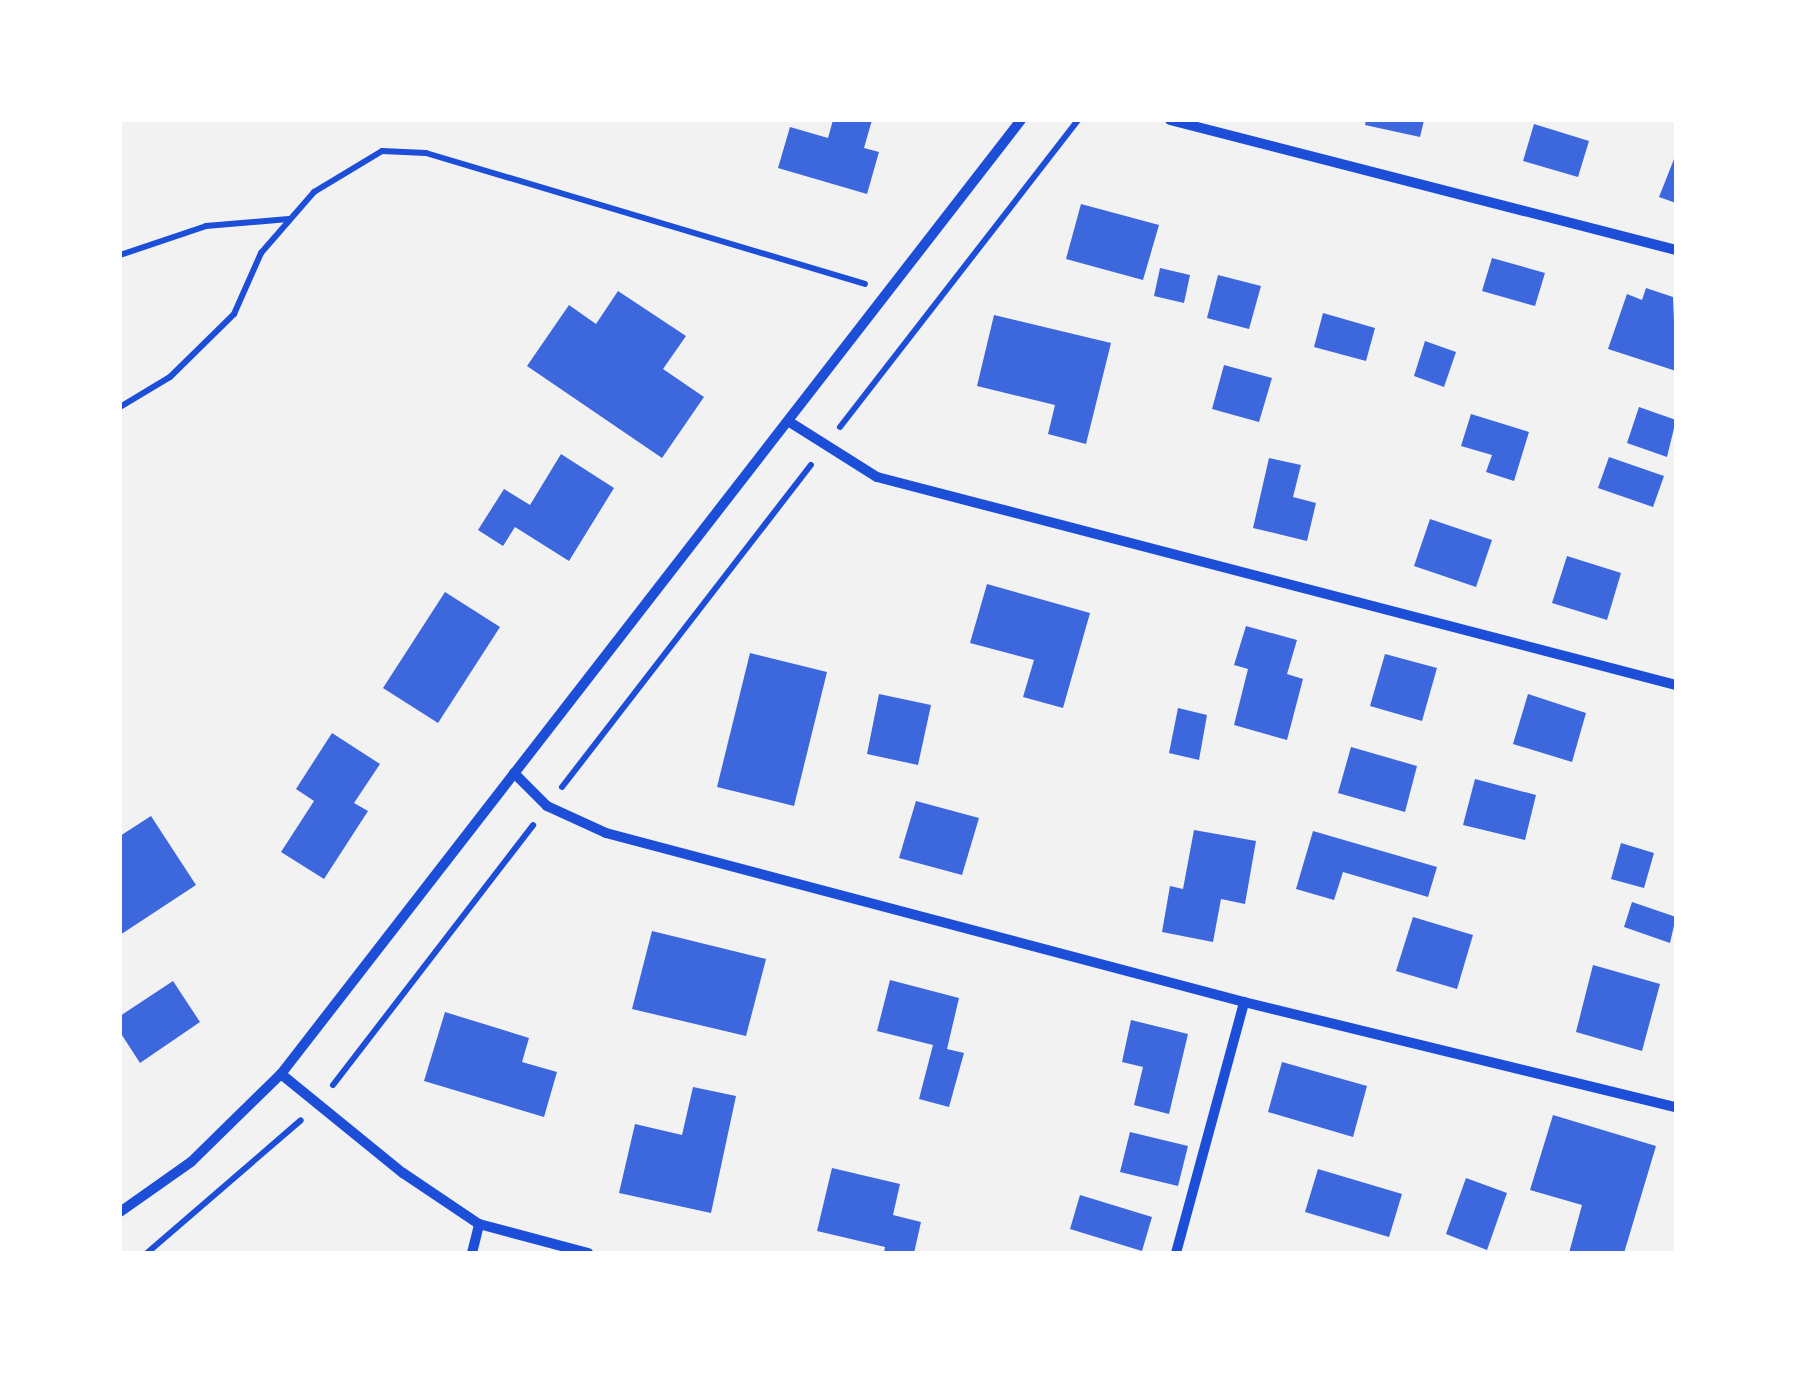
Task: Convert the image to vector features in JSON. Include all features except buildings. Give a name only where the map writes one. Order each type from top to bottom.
[{"type":"street","points":[[120,1212],[191,1162],[281,1074],[1020,120]]},
{"type":"street","points":[[1170,120],[1676,250]]},
{"type":"street","points":[[788,421],[824,448],[877,477],[1676,686]]},
{"type":"street","points":[[514,773],[548,806],[606,833],[1244,1002],[1676,1107]]},
{"type":"street","points":[[1176,1253],[1244,1002]]},
{"type":"street","points":[[281,1074],[316,1106],[479,1224],[588,1253]]},
{"type":"street","points":[[472,1253],[479,1224]]},
{"type":"path","points":[[147,1253],[316,1106],[1078,120]]},
{"type":"path","points":[[120,407],[170,378],[234,314],[261,253],[290,219],[351,164],[382,151],[426,152],[885,290]]},
{"type":"path","points":[[120,255],[206,226],[290,219]]}]
